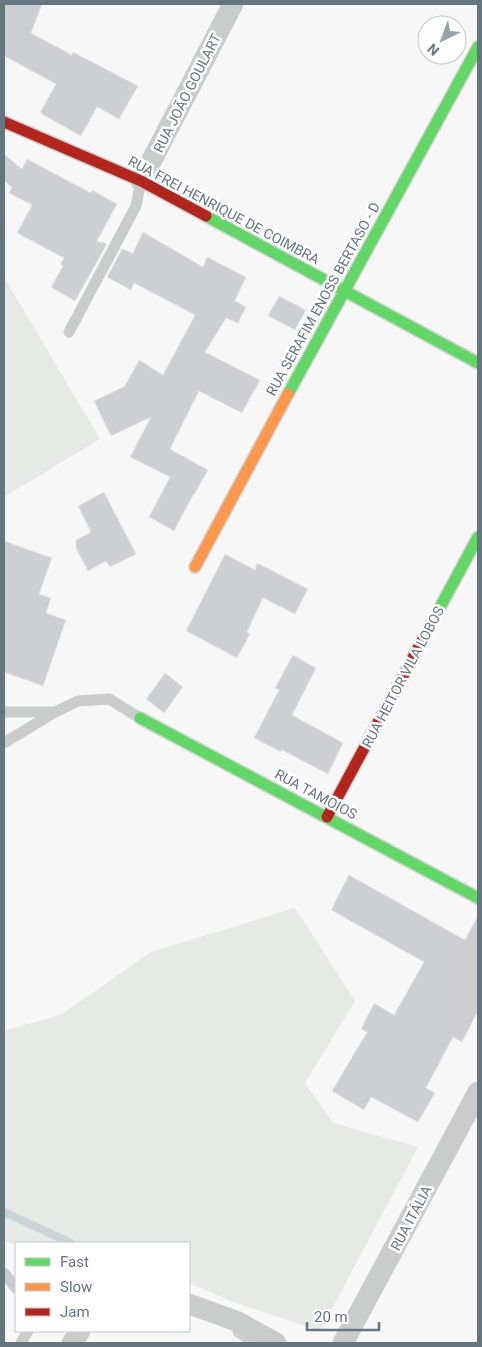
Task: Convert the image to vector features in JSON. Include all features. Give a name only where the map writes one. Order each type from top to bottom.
[{"type":"street","name":"RUA JOÃO GOULART","points":[[141,181],[233,4]]},
{"type":"street","name":"RUA SERAFIM ENOSS BERTASO - D","points":[[195,567],[344,290],[478,47]]},
{"type":"street","name":"RUA FREI HENRIQUE DE COIMBRA","points":[[4,122],[141,181],[478,363]]},
{"type":"street","name":"RUA HEITOR VILA LOBOS","points":[[327,817],[478,536]]},
{"type":"street","name":"RUA TAMOIOS","points":[[140,718],[478,898]]},
{"type":"street","name":"RUA ITÁLIA","points":[[343,1343],[478,1092]]},
{"type":"street","points":[[190,1304],[236,1322],[276,1343]]},
{"type":"street","points":[[72,1343],[79,1332]]},
{"type":"lane","points":[[69,332],[136,206],[141,181]]},
{"type":"lane","points":[[4,743],[54,712],[78,701],[109,699],[140,718]]},
{"type":"lane","points":[[4,712],[54,712]]},
{"type":"lane","points":[[4,1273],[15,1287]]},
{"type":"lane","points":[[21,1343],[27,1332]]},
{"type":"shaded area","points":[[4,277],[100,439],[4,497]]},
{"type":"shaded area","points":[[295,908],[355,1001],[305,1083],[333,1123],[418,1147],[320,1331],[233,1302],[190,1283],[190,1242],[15,1242],[15,1245],[4,1241],[4,1031],[62,1014],[151,952]]},
{"type":"building","points":[[4,4],[42,4],[31,33],[72,55],[73,52],[138,86],[119,119],[97,107],[81,136],[40,113],[56,84],[4,56]]},
{"type":"building","points":[[4,154],[22,169],[27,159],[91,193],[92,190],[117,204],[97,241],[107,244],[75,301],[51,287],[63,266],[60,264],[64,258],[17,233],[32,205],[9,193],[12,187],[4,181]]},
{"type":"building","points":[[143,232],[203,267],[207,257],[246,277],[235,301],[246,307],[238,323],[226,318],[205,352],[260,380],[242,413],[199,391],[170,449],[208,470],[174,531],[149,517],[170,477],[130,457],[151,417],[111,436],[94,401],[125,386],[139,360],[163,375],[195,315],[134,283],[131,290],[107,277],[122,249],[133,253]]},
{"type":"building","points":[[279,296],[306,310],[295,330],[268,316]]},
{"type":"building","points":[[104,492],[136,554],[110,567],[106,561],[88,571],[76,548],[76,540],[91,532],[78,506]]},
{"type":"building","points":[[4,541],[52,558],[39,594],[51,598],[46,613],[66,620],[43,686],[4,672]]},
{"type":"building","points":[[225,554],[255,570],[257,563],[308,589],[295,614],[263,598],[247,632],[250,634],[237,658],[186,631]]},
{"type":"building","points":[[293,655],[316,668],[292,715],[343,743],[328,774],[254,738],[279,690],[275,688]]},
{"type":"building","points":[[165,673],[183,687],[164,713],[146,699]]},
{"type":"building","points":[[349,875],[465,940],[478,916],[478,1011],[462,1042],[453,1037],[426,1088],[435,1093],[418,1122],[371,1097],[364,1110],[332,1091],[367,1032],[361,1029],[374,1003],[394,1015],[424,962],[331,910]]},
{"type":"waterway","points":[[4,1212],[69,1242]]},
{"type":"waterway","points":[[237,1333],[253,1343]]},
{"type":"traffic: fast","points":[[288,394],[478,47]]},
{"type":"traffic: fast","points":[[206,216],[478,363]]},
{"type":"traffic: fast","points":[[424,637],[478,537]]},
{"type":"traffic: fast","points":[[140,718],[478,898]]},
{"type":"traffic: slow","points":[[195,567],[288,394]]},
{"type":"traffic: jam","points":[[4,122],[141,181],[206,216]]},
{"type":"traffic: jam","points":[[327,817],[424,637]]}]
